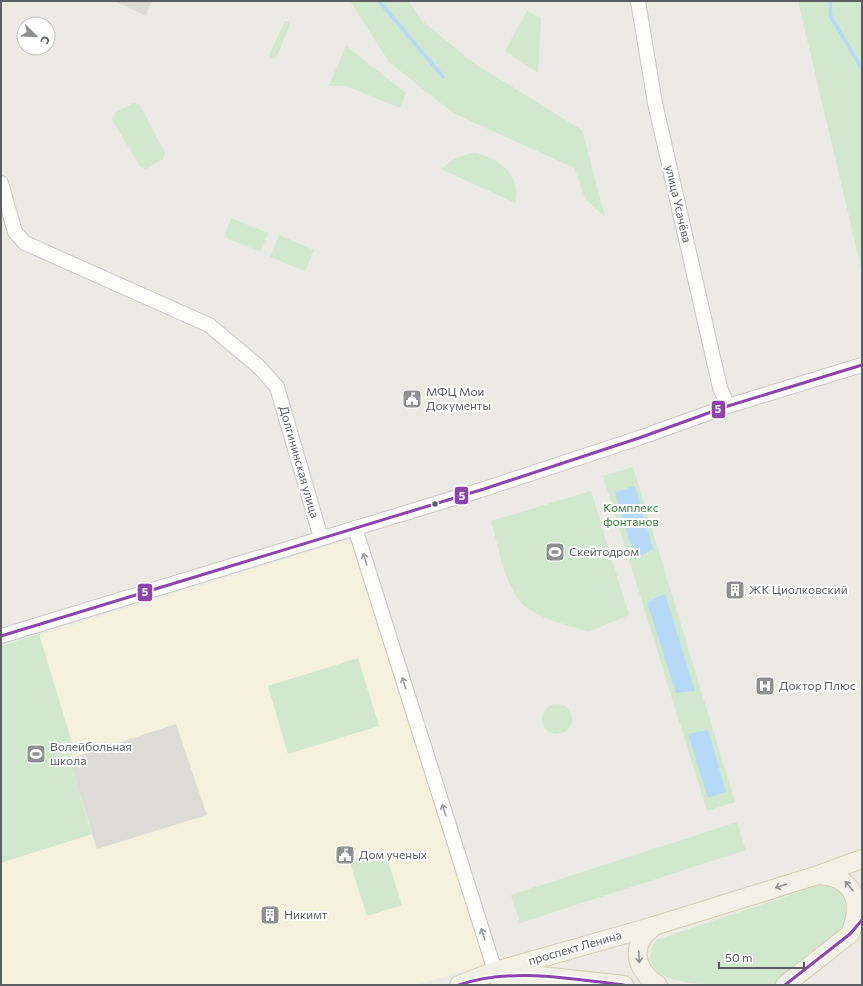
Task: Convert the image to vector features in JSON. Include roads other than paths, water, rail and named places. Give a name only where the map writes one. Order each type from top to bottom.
[{"type":"main road","points":[[818,875],[862,859]]},
{"type":"main road","name":"проспект Ленина","points":[[466,983],[495,971],[654,926],[818,875]]},
{"type":"main road","points":[[818,875],[836,877],[844,881],[850,886],[855,894],[859,912],[850,934]]},
{"type":"main road","points":[[785,985],[800,978],[850,934],[862,920]]},
{"type":"main road","points":[[654,926],[642,939],[638,948],[638,958],[644,974],[658,985]]},
{"type":"main road","name":"проспект Ленина","points":[[466,983],[532,975],[624,985]]},
{"type":"street","name":"улица Усачёва","points":[[638,1],[655,103],[720,388],[728,406]]},
{"type":"street","name":"Долгининская улица","points":[[1,183],[15,232],[25,243],[208,325],[257,365],[277,387],[321,538]]},
{"type":"street","points":[[1,636],[484,489],[639,438],[728,406],[862,365]]},
{"type":"street","points":[[355,528],[495,971]]},
{"type":"water","points":[[635,486],[653,549],[635,559],[615,492]]},
{"type":"water","points":[[665,594],[695,691],[676,693],[647,602]]},
{"type":"water","points":[[708,730],[726,792],[708,798],[688,734]]},
{"type":"waterway","points":[[379,1],[443,77]]},
{"type":"waterway","points":[[830,1],[831,17],[862,69]]},
{"type":"place","name":"МФЦ Мои Документы","points":[[412,399]]},
{"type":"place","name":"Скейтодром","points":[[555,552]]},
{"type":"place","name":"ЖК Циолковский","points":[[735,590]]},
{"type":"place","name":"Доктор Плюс","points":[[765,686]]},
{"type":"place","name":"Волейбольная школа","points":[[36,754]]},
{"type":"place","name":"Дом ученых","points":[[345,855]]},
{"type":"place","name":"Никимт","points":[[270,915]]},
{"type":"park label","name":"Комплекс фонтанов","points":[[631,515]]}]
